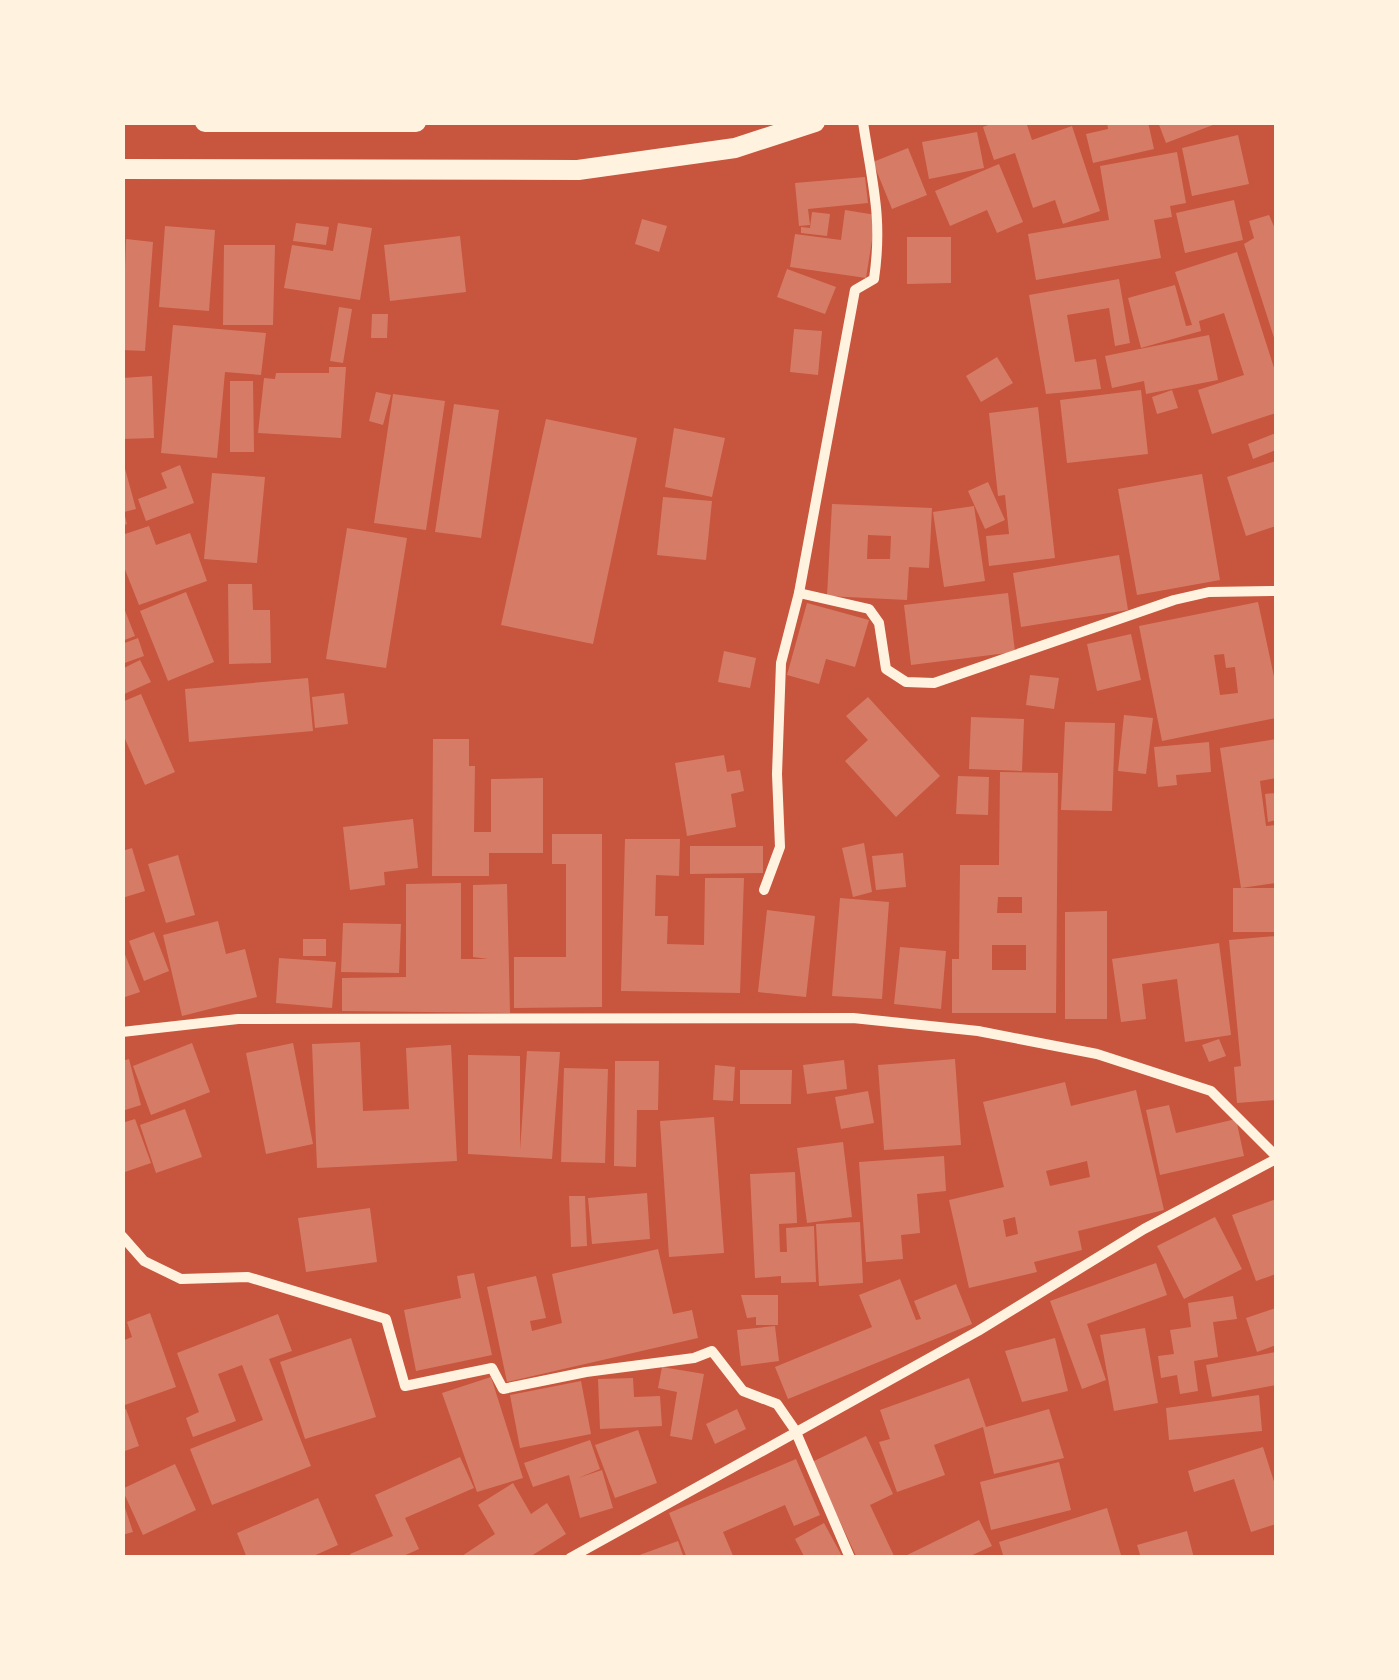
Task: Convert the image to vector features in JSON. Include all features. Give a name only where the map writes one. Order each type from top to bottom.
[{"type":"main road","points":[[206,122],[416,122]]},
{"type":"main road","points":[[122,169],[578,170],[735,148],[815,122]]},
{"type":"street","points":[[764,890],[780,847],[777,774],[782,663],[799,593],[855,290],[874,279],[876,268],[881,221],[863,122]]},
{"type":"street","points":[[799,593],[869,610],[879,623],[886,669],[906,682],[934,683],[1174,600],[1209,592],[1276,591]]},
{"type":"street","points":[[122,1032],[238,1019],[871,1020],[978,1031],[1097,1054],[1211,1092],[1276,1157],[1144,1228],[978,1330],[570,1558]]},
{"type":"street","points":[[122,1236],[144,1261],[180,1279],[248,1277],[386,1319],[405,1386],[492,1368],[502,1390],[586,1372],[694,1358],[712,1350],[744,1391],[776,1404],[795,1430],[850,1558]]},
{"type":"building","points":[[996,122],[1026,122],[1032,140],[1072,126],[1100,211],[1063,224],[1055,200],[1033,208],[1015,153],[994,160],[983,127]]},
{"type":"building","points":[[1107,122],[1148,122],[1154,149],[1093,163],[1086,134],[1108,129]]},
{"type":"building","points":[[1158,122],[1218,122],[1218,123],[1166,143]]},
{"type":"building","points":[[977,132],[984,168],[929,179],[922,142]]},
{"type":"building","points":[[1238,135],[1249,184],[1192,196],[1182,148]]},
{"type":"building","points":[[908,148],[927,195],[892,209],[873,162]]},
{"type":"building","points":[[1177,152],[1186,203],[1170,206],[1172,217],[1154,220],[1161,258],[1036,280],[1028,234],[1109,220],[1100,166]]},
{"type":"building","points":[[999,164],[1023,222],[997,233],[987,210],[950,226],[935,191]]},
{"type":"building","points":[[865,177],[868,203],[808,209],[810,225],[799,226],[795,183]]},
{"type":"building","points":[[1234,200],[1243,240],[1185,253],[1176,213]]},
{"type":"building","points":[[845,210],[876,215],[866,278],[790,267],[795,234],[841,240]]},
{"type":"building","points":[[812,212],[830,214],[827,236],[801,233],[801,227],[810,228]]},
{"type":"building","points":[[1269,215],[1276,231],[1276,344],[1244,244],[1254,238],[1249,221]]},
{"type":"building","points":[[642,219],[667,226],[659,252],[635,244]]},
{"type":"building","points":[[296,223],[329,227],[326,245],[293,241]]},
{"type":"building","points":[[338,223],[372,228],[360,300],[284,288],[292,245],[333,251]]},
{"type":"building","points":[[165,226],[215,230],[209,311],[159,307]]},
{"type":"building","points":[[460,236],[466,292],[390,301],[384,245]]},
{"type":"building","points":[[907,237],[951,237],[951,283],[907,284]]},
{"type":"building","points":[[126,239],[153,242],[145,351],[122,350]]},
{"type":"building","points":[[224,245],[275,245],[273,325],[223,325]]},
{"type":"building","points":[[1237,252],[1276,374],[1276,413],[1212,434],[1198,390],[1244,375],[1224,313],[1199,321],[1201,331],[1141,348],[1128,298],[1175,285],[1186,326],[1192,325],[1175,272]]},
{"type":"building","points":[[787,269],[836,287],[825,314],[777,297]]},
{"type":"building","points":[[1119,279],[1130,343],[1115,346],[1109,308],[1067,315],[1075,362],[1096,359],[1101,389],[1046,394],[1029,295]]},
{"type":"building","points":[[339,307],[352,309],[343,363],[330,361]]},
{"type":"building","points":[[372,314],[388,314],[387,338],[371,338]]},
{"type":"building","points":[[173,325],[266,333],[261,375],[225,372],[217,458],[161,453]]},
{"type":"building","points":[[794,329],[822,331],[818,375],[790,372]]},
{"type":"building","points":[[1209,335],[1218,380],[1146,394],[1144,381],[1112,388],[1105,356]]},
{"type":"building","points":[[997,357],[1013,383],[981,402],[966,376]]},
{"type":"building","points":[[329,367],[346,367],[341,438],[258,433],[264,378],[275,379],[276,373],[329,373]]},
{"type":"building","points":[[152,376],[154,438],[122,439],[122,378]]},
{"type":"building","points":[[230,381],[253,381],[254,452],[230,452]]},
{"type":"building","points":[[1141,390],[1148,454],[1067,463],[1060,400]]},
{"type":"building","points":[[1172,390],[1178,408],[1157,414],[1152,397]]},
{"type":"building","points":[[376,392],[391,395],[383,425],[369,421]]},
{"type":"building","points":[[393,394],[445,401],[426,530],[374,523]]},
{"type":"building","points":[[454,404],[499,410],[481,538],[435,532]]},
{"type":"building","points":[[1038,407],[1055,558],[989,566],[986,536],[1009,534],[1005,495],[998,496],[989,413]]},
{"type":"building","points":[[546,419],[637,438],[593,644],[501,625]]},
{"type":"building","points":[[674,428],[725,438],[712,497],[665,487]]},
{"type":"building","points":[[1276,433],[1276,450],[1253,459],[1248,444]]},
{"type":"building","points":[[1276,461],[1276,526],[1246,536],[1227,477]]},
{"type":"building","points":[[124,465],[136,509],[124,512],[127,524],[122,526]]},
{"type":"building","points":[[180,465],[194,503],[146,521],[138,499],[167,488],[161,473]]},
{"type":"building","points":[[212,473],[265,477],[257,563],[204,559]]},
{"type":"building","points":[[1202,474],[1220,580],[1137,595],[1118,489]]},
{"type":"building","points":[[988,482],[1005,520],[985,529],[968,491]]},
{"type":"building","points":[[663,497],[712,501],[706,560],[657,555]]},
{"type":"building","points":[[832,504],[932,508],[929,568],[909,567],[907,600],[827,596]],"holes":[[[868,535],[891,536],[890,559],[867,559]]]},
{"type":"building","points":[[974,506],[985,581],[944,587],[933,512]]},
{"type":"building","points":[[149,526],[156,545],[190,533],[207,581],[139,605],[122,562],[122,535]]},
{"type":"building","points":[[347,528],[407,538],[386,668],[326,659]]},
{"type":"building","points":[[1119,555],[1128,610],[1021,627],[1013,573]]},
{"type":"building","points":[[228,584],[252,584],[253,610],[270,610],[271,663],[229,664]]},
{"type":"building","points":[[186,592],[214,662],[168,681],[140,611]]},
{"type":"building","points":[[1008,593],[1015,652],[911,665],[904,605]]},
{"type":"building","points":[[1258,602],[1276,686],[1276,718],[1162,741],[1139,626]],"holes":[[[1224,654],[1226,668],[1235,667],[1238,693],[1220,695],[1214,655]]]},
{"type":"building","points":[[122,603],[135,636],[122,641]]},
{"type":"building","points":[[807,603],[869,620],[855,667],[826,659],[819,684],[787,675]]},
{"type":"building","points":[[1131,634],[1141,680],[1097,691],[1087,644]]},
{"type":"building","points":[[138,638],[144,656],[122,664],[122,644]]},
{"type":"building","points":[[724,651],[756,658],[750,688],[718,682]]},
{"type":"building","points":[[140,660],[151,682],[122,695],[122,669]]},
{"type":"building","points":[[1030,675],[1059,678],[1054,709],[1026,705]]},
{"type":"building","points":[[308,678],[313,731],[189,742],[185,689]]},
{"type":"building","points":[[344,693],[348,724],[315,728],[312,697]]},
{"type":"building","points":[[141,694],[175,772],[145,785],[122,732],[122,702]]},
{"type":"building","points":[[868,697],[940,776],[896,817],[845,761],[868,740],[846,716]]},
{"type":"building","points":[[1124,715],[1153,718],[1146,774],[1118,771]]},
{"type":"building","points":[[971,717],[1024,719],[1022,771],[969,769]]},
{"type":"building","points":[[1065,722],[1115,723],[1112,811],[1061,810]]},
{"type":"building","points":[[433,739],[469,739],[469,766],[475,766],[474,832],[491,832],[491,779],[543,778],[543,853],[489,853],[489,876],[432,876]]},
{"type":"building","points":[[1276,739],[1276,778],[1260,781],[1266,826],[1276,825],[1276,883],[1241,888],[1220,748]]},
{"type":"building","points":[[1209,742],[1211,772],[1176,775],[1177,785],[1158,787],[1154,747]]},
{"type":"building","points":[[724,755],[727,772],[740,770],[744,791],[731,794],[736,827],[687,836],[675,763]]},
{"type":"building","points":[[1000,772],[1058,773],[1056,1013],[952,1013],[952,959],[959,959],[960,865],[999,865]],"holes":[[[998,897],[1022,897],[1022,913],[997,913]],[[992,945],[1026,945],[1026,970],[992,970]]]},
{"type":"building","points":[[958,776],[989,777],[988,815],[956,814]]},
{"type":"building","points":[[1276,793],[1276,820],[1268,822],[1265,794]]},
{"type":"building","points":[[413,819],[418,868],[384,872],[385,885],[350,890],[343,827]]},
{"type":"building","points":[[552,834],[602,834],[602,1007],[514,1008],[514,957],[566,957],[566,864],[552,864]]},
{"type":"building","points":[[625,839],[680,839],[679,876],[656,875],[655,916],[668,916],[667,944],[704,945],[705,878],[744,878],[740,993],[621,991]]},
{"type":"building","points":[[864,843],[872,892],[853,897],[842,848]]},
{"type":"building","points":[[690,846],[763,846],[763,873],[690,874]]},
{"type":"building","points":[[132,848],[145,891],[122,898],[122,851]]},
{"type":"building","points":[[903,853],[906,887],[876,890],[872,856]]},
{"type":"building","points":[[178,855],[195,915],[166,923],[148,864]]},
{"type":"building","points":[[461,883],[461,959],[488,959],[473,957],[473,885],[507,884],[510,1013],[342,1011],[342,978],[406,977],[406,884]]},
{"type":"building","points":[[1233,888],[1276,888],[1276,932],[1233,932]]},
{"type":"building","points":[[840,898],[889,902],[882,999],[832,996]]},
{"type":"building","points":[[767,910],[815,916],[806,997],[758,992]]},
{"type":"building","points":[[1107,911],[1107,1019],[1065,1019],[1065,912]]},
{"type":"building","points":[[218,921],[226,954],[245,949],[257,997],[182,1016],[163,935]]},
{"type":"building","points":[[343,923],[401,924],[399,973],[341,972]]},
{"type":"building","points":[[154,932],[169,971],[144,981],[129,941]]},
{"type":"building","points":[[1276,936],[1276,1100],[1237,1103],[1234,1067],[1241,1066],[1229,940]]},
{"type":"building","points":[[303,939],[326,939],[326,956],[303,956]]},
{"type":"building","points":[[1219,943],[1231,1035],[1185,1042],[1177,979],[1142,984],[1146,1019],[1121,1022],[1112,959]]},
{"type":"building","points":[[122,947],[140,992],[122,998]]},
{"type":"building","points":[[900,947],[946,951],[941,1009],[894,1004]]},
{"type":"building","points":[[279,958],[336,962],[332,1008],[276,1003]]},
{"type":"building","points":[[1219,1039],[1226,1056],[1209,1062],[1202,1045]]},
{"type":"building","points":[[360,1042],[363,1111],[409,1109],[406,1048],[451,1045],[457,1161],[317,1168],[312,1044]]},
{"type":"building","points":[[192,1043],[210,1092],[151,1115],[133,1066]]},
{"type":"building","points":[[293,1043],[313,1144],[266,1154],[246,1053]]},
{"type":"building","points":[[527,1051],[560,1052],[552,1159],[468,1154],[468,1055],[520,1056],[520,1150]]},
{"type":"building","points":[[129,1059],[141,1105],[122,1111],[122,1061]]},
{"type":"building","points":[[955,1059],[961,1145],[884,1150],[878,1065]]},
{"type":"building","points":[[844,1060],[847,1089],[807,1094],[803,1065]]},
{"type":"building","points":[[615,1061],[659,1061],[658,1110],[637,1110],[636,1167],[614,1166]]},
{"type":"building","points":[[715,1065],[735,1067],[733,1101],[713,1100]]},
{"type":"building","points":[[564,1068],[608,1069],[605,1163],[561,1162]]},
{"type":"building","points":[[740,1070],[792,1070],[791,1104],[740,1104]]},
{"type":"building","points":[[1065,1082],[1071,1106],[1136,1090],[1164,1210],[1078,1231],[1082,1250],[1034,1262],[1037,1272],[969,1288],[949,1200],[1004,1187],[983,1102]],"holes":[[[1087,1161],[1090,1177],[1050,1186],[1046,1171]],[[1015,1217],[1018,1234],[1006,1237],[1003,1220]]]},
{"type":"building","points":[[868,1091],[874,1123],[841,1129],[835,1097]]},
{"type":"building","points":[[1169,1105],[1176,1133],[1236,1119],[1244,1156],[1160,1175],[1146,1110]]},
{"type":"building","points":[[185,1109],[202,1157],[156,1173],[140,1125]]},
{"type":"building","points":[[714,1117],[724,1253],[669,1257],[660,1121]]},
{"type":"building","points":[[135,1119],[151,1163],[122,1173],[122,1123]]},
{"type":"building","points":[[843,1142],[852,1217],[807,1223],[797,1148]]},
{"type":"building","points":[[944,1156],[946,1191],[917,1194],[920,1233],[901,1235],[903,1259],[866,1262],[859,1162]]},
{"type":"building","points":[[795,1172],[797,1223],[779,1224],[780,1252],[787,1252],[786,1228],[814,1226],[816,1282],[781,1283],[781,1276],[755,1278],[750,1174]]},
{"type":"building","points":[[647,1193],[650,1239],[592,1244],[588,1198]]},
{"type":"building","points":[[569,1196],[585,1196],[587,1246],[571,1247]]},
{"type":"building","points":[[1276,1199],[1276,1274],[1256,1281],[1232,1215]]},
{"type":"building","points":[[370,1208],[377,1262],[306,1272],[298,1218]]},
{"type":"building","points":[[1215,1217],[1242,1269],[1184,1299],[1157,1246]]},
{"type":"building","points":[[860,1222],[863,1283],[819,1286],[816,1224]]},
{"type":"building","points":[[658,1249],[673,1314],[692,1310],[698,1338],[507,1382],[487,1287],[536,1276],[546,1318],[530,1321],[532,1331],[562,1323],[552,1274]]},
{"type":"building","points":[[1156,1263],[1167,1295],[1087,1324],[1106,1380],[1082,1389],[1050,1301]]},
{"type":"building","points":[[474,1273],[492,1355],[416,1371],[404,1310],[461,1298],[457,1276]]},
{"type":"building","points":[[900,1279],[916,1320],[921,1319],[914,1301],[956,1284],[972,1324],[788,1399],[775,1367],[872,1327],[859,1295]]},
{"type":"building","points":[[741,1295],[778,1295],[778,1325],[756,1325],[756,1317],[747,1318]]},
{"type":"building","points":[[1233,1296],[1237,1319],[1213,1322],[1218,1357],[1194,1361],[1198,1391],[1180,1394],[1177,1375],[1161,1378],[1158,1356],[1174,1354],[1170,1330],[1191,1327],[1188,1303]]},
{"type":"building","points":[[1276,1308],[1276,1345],[1257,1352],[1246,1318]]},
{"type":"building","points":[[150,1313],[176,1387],[122,1406],[122,1341],[132,1337],[127,1322]]},
{"type":"building","points":[[278,1314],[292,1351],[269,1359],[311,1466],[212,1505],[190,1449],[263,1420],[242,1365],[218,1374],[236,1421],[193,1437],[186,1418],[199,1412],[177,1353]]},
{"type":"building","points":[[775,1326],[779,1361],[741,1366],[737,1330]]},
{"type":"building","points":[[1145,1328],[1158,1403],[1114,1411],[1100,1335]]},
{"type":"building","points":[[351,1338],[376,1417],[305,1439],[280,1362]]},
{"type":"building","points":[[1055,1338],[1068,1391],[1022,1402],[1005,1351]]},
{"type":"building","points":[[1276,1352],[1276,1385],[1212,1397],[1206,1365]]},
{"type":"building","points":[[662,1367],[704,1374],[692,1440],[670,1436],[677,1392],[658,1388]]},
{"type":"building","points":[[491,1377],[523,1478],[477,1492],[442,1393]]},
{"type":"building","points":[[633,1378],[634,1397],[660,1396],[662,1426],[600,1429],[598,1379]]},
{"type":"building","points":[[969,1378],[986,1427],[1049,1409],[1064,1458],[994,1474],[983,1427],[934,1445],[945,1475],[897,1492],[879,1442],[890,1439],[880,1410]]},
{"type":"building","points":[[581,1381],[591,1434],[520,1448],[510,1395]]},
{"type":"building","points":[[1259,1395],[1262,1431],[1169,1440],[1166,1408]]},
{"type":"building","points":[[126,1409],[139,1446],[122,1452],[122,1410]]},
{"type":"building","points":[[737,1409],[746,1429],[715,1444],[706,1424]]},
{"type":"building","points":[[638,1430],[657,1483],[615,1498],[595,1445]]},
{"type":"building","points":[[866,1436],[893,1494],[870,1505],[895,1558],[857,1558],[812,1462]]},
{"type":"building","points":[[590,1440],[600,1469],[578,1478],[602,1470],[613,1508],[580,1518],[569,1475],[533,1487],[524,1463]]},
{"type":"building","points":[[1263,1447],[1276,1488],[1276,1524],[1251,1532],[1234,1479],[1194,1492],[1188,1471]]},
{"type":"building","points":[[460,1457],[474,1488],[405,1518],[419,1549],[399,1558],[352,1558],[350,1554],[393,1536],[375,1495]]},
{"type":"building","points":[[796,1459],[820,1515],[794,1526],[785,1505],[723,1532],[734,1558],[687,1558],[669,1513]]},
{"type":"building","points":[[1059,1462],[1071,1510],[991,1530],[980,1482]]},
{"type":"building","points":[[175,1464],[196,1510],[143,1535],[122,1489]]},
{"type":"building","points":[[513,1483],[531,1514],[547,1503],[566,1534],[528,1558],[459,1558],[495,1534],[478,1505]]},
{"type":"building","points":[[318,1498],[338,1545],[309,1558],[247,1558],[237,1533]]},
{"type":"building","points":[[122,1499],[133,1532],[122,1535]]},
{"type":"building","points":[[1107,1508],[1121,1555],[1004,1558],[999,1542]]},
{"type":"building","points":[[979,1520],[992,1546],[966,1558],[901,1558]]},
{"type":"building","points":[[824,1523],[843,1558],[805,1558],[795,1539]]},
{"type":"building","points":[[1187,1531],[1194,1558],[1141,1558],[1137,1545]]},
{"type":"building","points":[[678,1541],[684,1558],[634,1558],[634,1557]]}]
